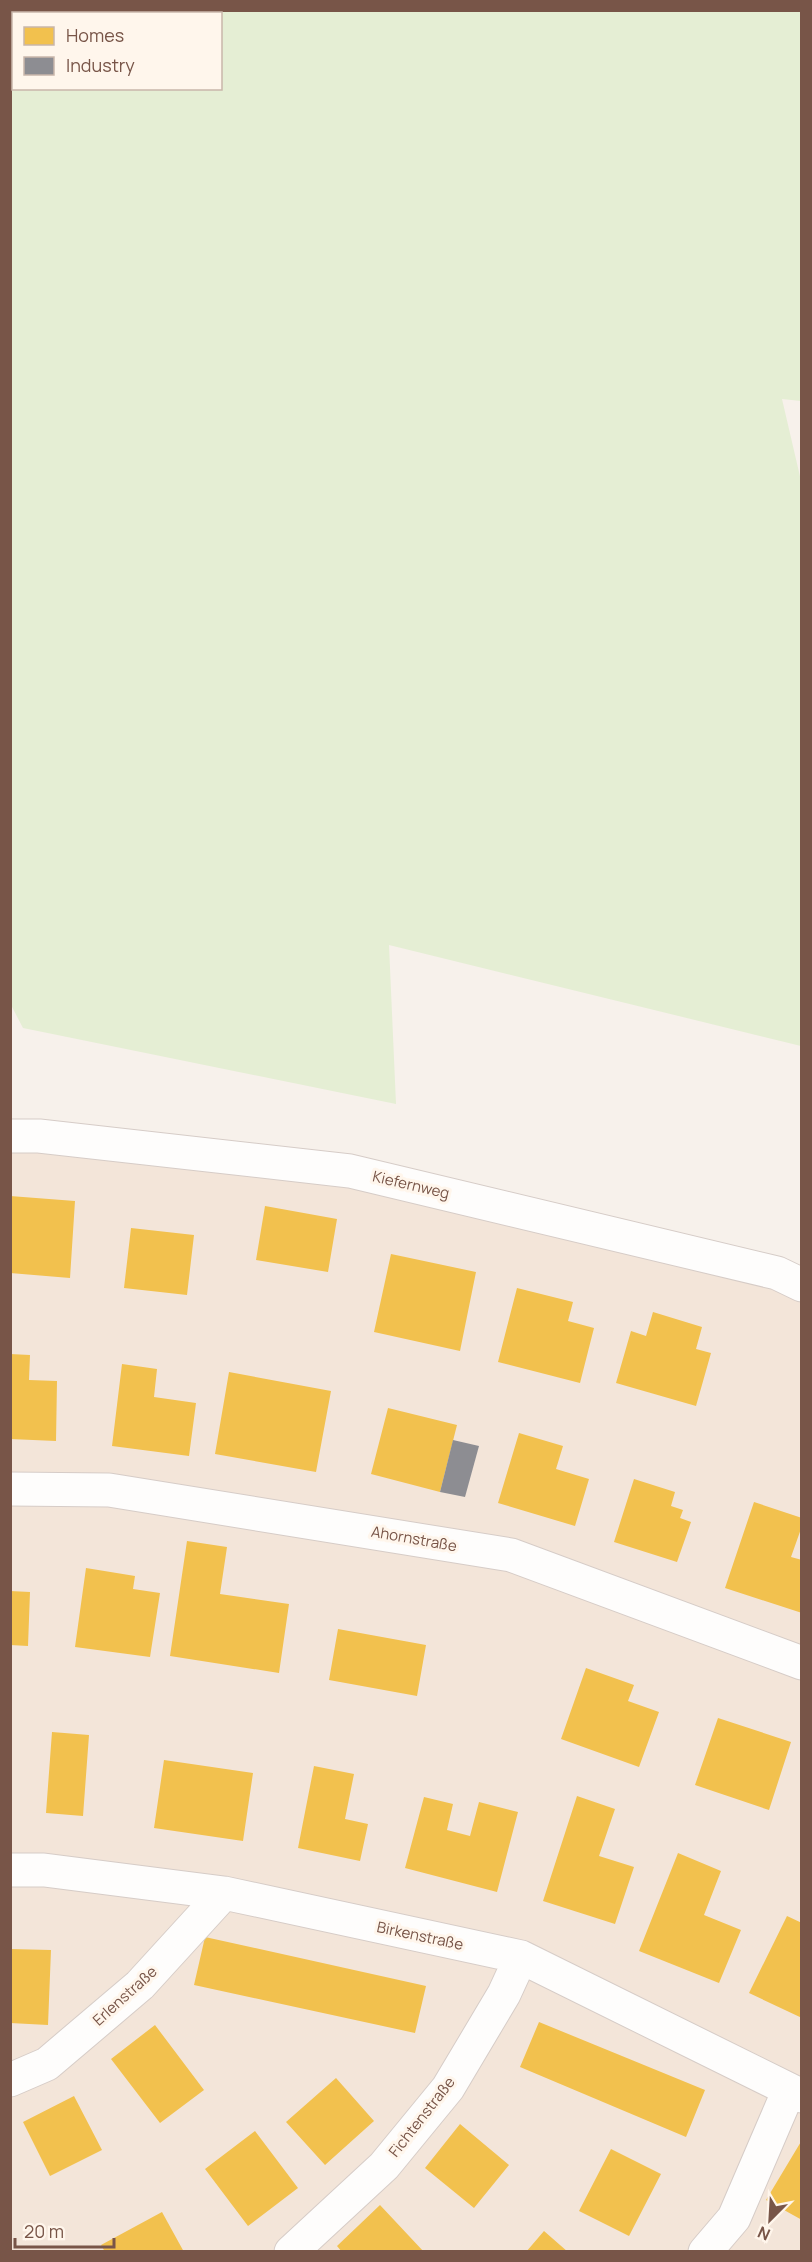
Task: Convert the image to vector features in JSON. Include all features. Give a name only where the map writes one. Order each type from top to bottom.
[{"type":"street","name":"Kiefernweg","points":[[10,1136],[39,1136],[350,1171],[777,1273],[801,1285]]},
{"type":"street","name":"Ahornstraße","points":[[10,1489],[109,1490],[511,1555],[801,1663]]},
{"type":"street","name":"Birkenstraße","points":[[10,1870],[44,1870],[224,1893],[521,1957],[795,2093]]},
{"type":"street","name":"Erlenstraße","points":[[10,2080],[46,2064],[140,1985],[224,1893]]},
{"type":"street","name":"Fichtenstraße","points":[[291,2252],[384,2166],[448,2088],[504,1994],[521,1957]]},
{"type":"street","points":[[705,2252],[734,2218],[795,2093]]},
{"type":"shaded area","points":[[10,1129],[258,1149],[801,1279],[801,2251],[11,2251]]},
{"type":"green space","points":[[11,10],[801,11],[801,401],[782,399],[802,485],[801,1046],[389,945],[396,1104],[23,1028],[10,1003]]},
{"type":"building: Homes","points":[[10,1196],[75,1201],[70,1278],[10,1273]]},
{"type":"building: Homes","points":[[265,1206],[337,1219],[328,1272],[256,1260]]},
{"type":"building: Homes","points":[[131,1228],[194,1235],[187,1295],[124,1288]]},
{"type":"building: Homes","points":[[391,1254],[476,1272],[460,1351],[374,1332]]},
{"type":"building: Homes","points":[[517,1288],[573,1302],[568,1321],[594,1328],[580,1383],[498,1362]]},
{"type":"building: Homes","points":[[653,1312],[702,1327],[696,1349],[711,1353],[696,1406],[616,1383],[631,1331],[646,1336]]},
{"type":"building: Homes","points":[[10,1354],[30,1355],[29,1380],[57,1381],[56,1441],[10,1439]]},
{"type":"building: Homes","points":[[122,1364],[157,1369],[154,1397],[196,1403],[189,1456],[112,1446]]},
{"type":"building: Homes","points":[[229,1372],[331,1391],[316,1472],[215,1454]]},
{"type":"building: Homes","points":[[388,1408],[457,1425],[440,1492],[371,1474]]},
{"type":"building: Homes","points":[[519,1433],[563,1446],[556,1469],[589,1479],[575,1526],[498,1503]]},
{"type":"building: Homes","points":[[634,1479],[675,1492],[671,1506],[683,1510],[680,1518],[691,1522],[677,1562],[614,1542]]},
{"type":"building: Homes","points":[[754,1502],[802,1518],[802,1526],[791,1557],[802,1560],[802,1613],[725,1588]]},
{"type":"building: Homes","points":[[187,1541],[227,1547],[220,1594],[289,1604],[279,1673],[170,1656]]},
{"type":"building: Homes","points":[[86,1568],[135,1576],[133,1589],[160,1593],[150,1657],[75,1647]]},
{"type":"building: Homes","points":[[10,1591],[30,1592],[28,1646],[10,1645]]},
{"type":"building: Homes","points":[[338,1629],[426,1645],[417,1696],[329,1680]]},
{"type":"building: Homes","points":[[586,1668],[634,1685],[628,1701],[659,1712],[639,1767],[561,1739]]},
{"type":"building: Homes","points":[[718,1718],[791,1742],[769,1810],[695,1785]]},
{"type":"building: Homes","points":[[52,1732],[89,1735],[83,1816],[46,1813]]},
{"type":"building: Homes","points":[[164,1760],[253,1773],[243,1841],[154,1828]]},
{"type":"building: Homes","points":[[314,1766],[354,1774],[345,1819],[368,1824],[360,1861],[298,1848]]},
{"type":"building: Homes","points":[[577,1796],[615,1809],[599,1856],[634,1867],[615,1924],[543,1901]]},
{"type":"building: Homes","points":[[424,1797],[453,1804],[447,1830],[470,1836],[479,1802],[518,1812],[497,1892],[405,1868]]},
{"type":"building: Homes","points":[[678,1853],[721,1871],[704,1915],[741,1930],[719,1983],[639,1951]]},
{"type":"building: Homes","points":[[787,1916],[802,1923],[802,2018],[749,1993]]},
{"type":"building: Homes","points":[[205,1937],[426,1986],[415,2033],[194,1985]]},
{"type":"building: Homes","points":[[10,1949],[51,1950],[48,2025],[10,2023]]},
{"type":"building: Homes","points":[[539,2022],[705,2090],[686,2137],[520,2067]]},
{"type":"building: Homes","points":[[155,2025],[204,2090],[160,2123],[111,2059]]},
{"type":"building: Homes","points":[[336,2078],[374,2121],[325,2165],[286,2122]]},
{"type":"building: Homes","points":[[74,2096],[102,2150],[50,2176],[23,2122]]},
{"type":"building: Homes","points":[[460,2124],[509,2165],[474,2208],[425,2168]]},
{"type":"building: Homes","points":[[255,2131],[298,2188],[248,2226],[205,2169]]},
{"type":"building: Homes","points":[[802,2140],[802,2220],[766,2200]]},
{"type":"building: Homes","points":[[611,2149],[661,2174],[629,2236],[579,2211]]},
{"type":"building: Homes","points":[[380,2205],[424,2252],[342,2252],[337,2246]]},
{"type":"building: Homes","points":[[162,2212],[184,2252],[105,2252],[101,2245]]},
{"type":"building: Homes","points":[[544,2231],[568,2252],[526,2252]]},
{"type":"building: Industry","points":[[453,1440],[479,1446],[465,1497],[440,1492]]}]
